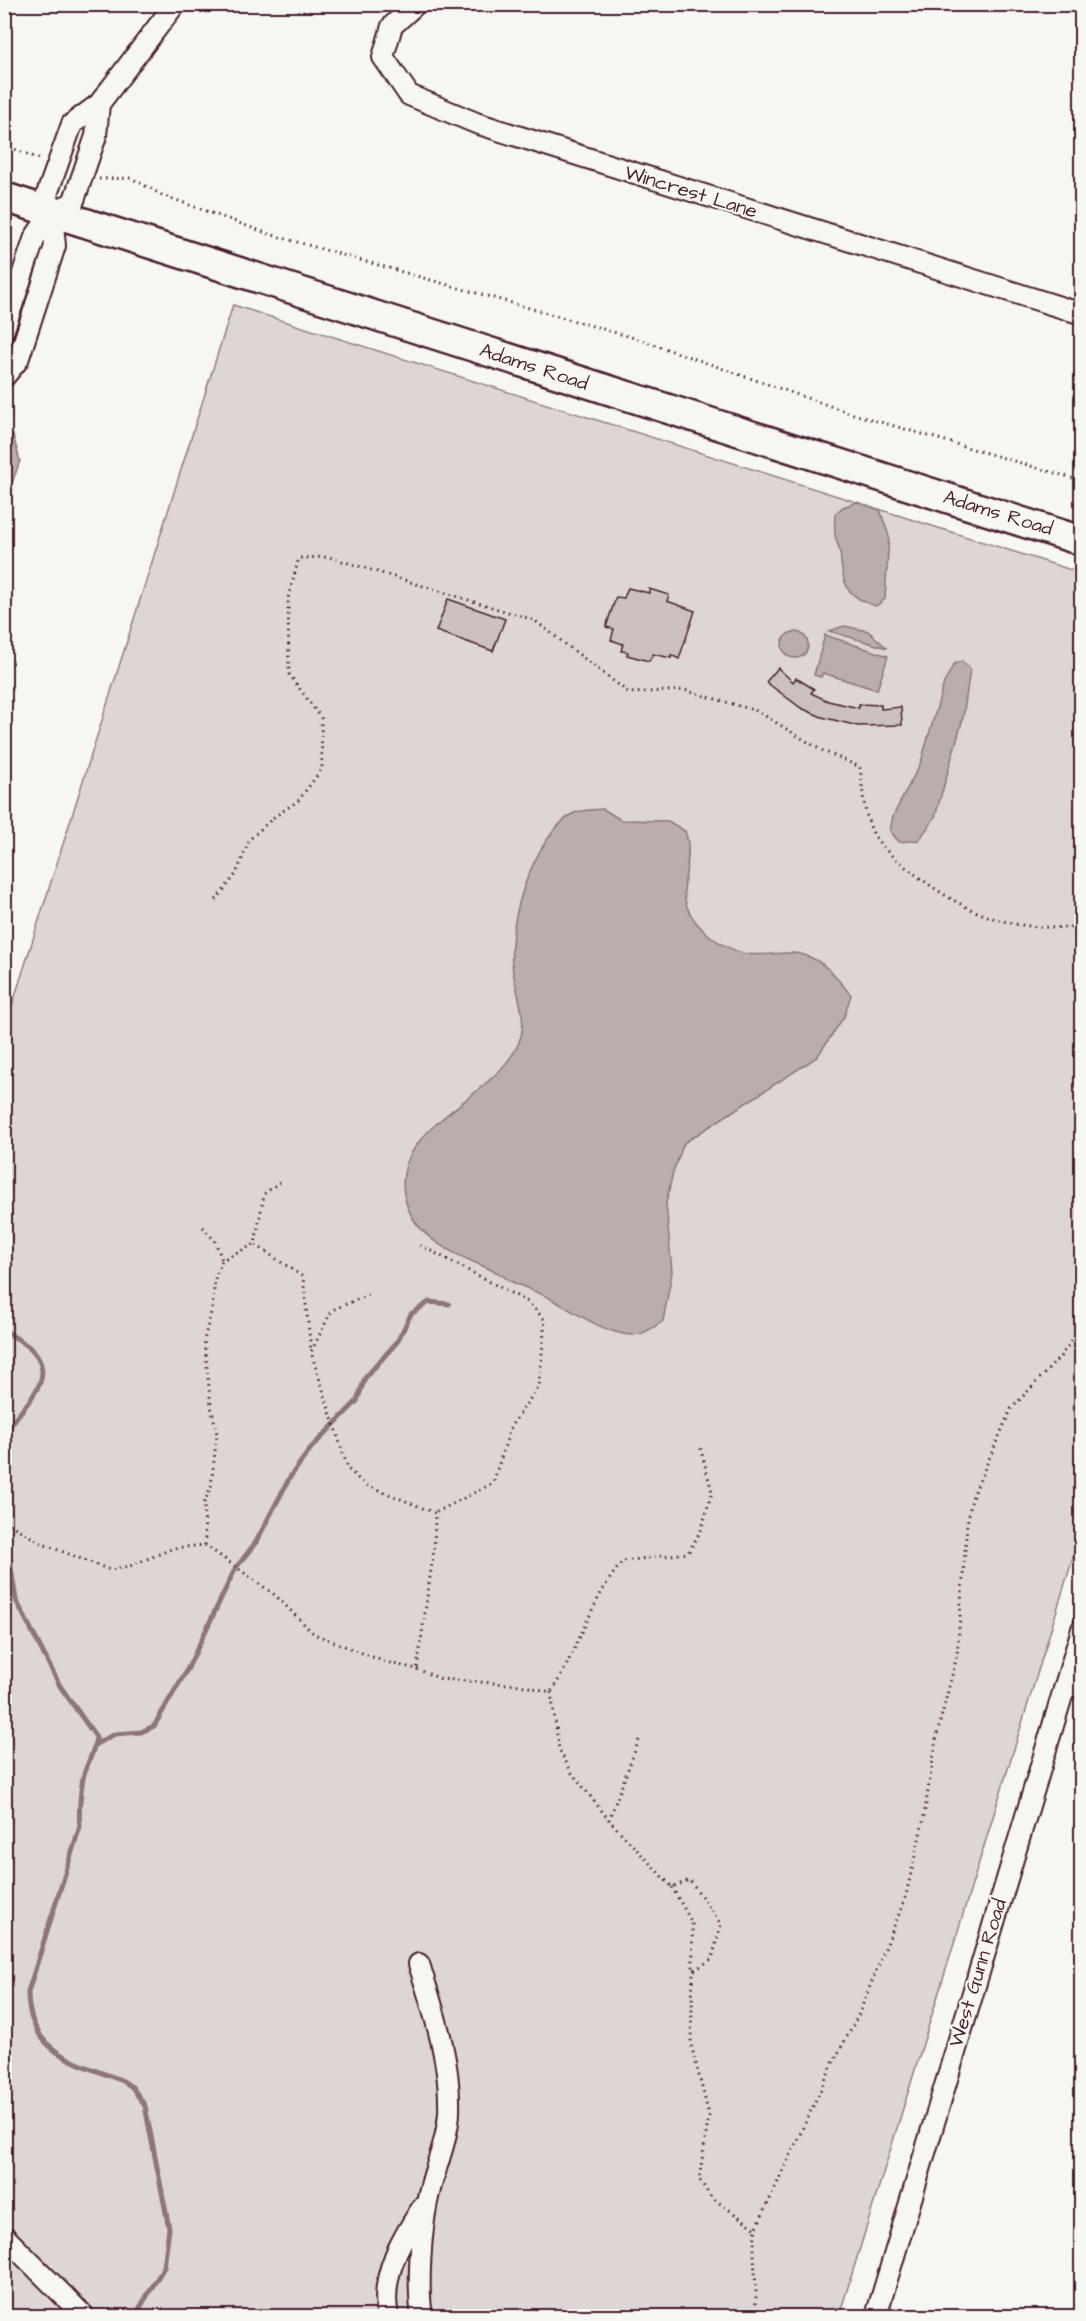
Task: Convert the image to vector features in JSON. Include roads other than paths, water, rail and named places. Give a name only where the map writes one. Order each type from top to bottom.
[{"type":"main road","name":"Adams Road","points":[[4,197],[1076,537]]},
{"type":"street","points":[[6,374],[18,360],[55,246],[52,212],[47,194],[72,124],[99,104],[175,4]]},
{"type":"street","name":"Wincrest Lane","points":[[416,4],[392,26],[382,57],[409,95],[476,123],[1082,314]]},
{"type":"street","points":[[4,329],[35,237],[52,212],[73,203],[96,136],[99,104]]},
{"type":"street","name":"West Gunn Road","points":[[876,2316],[1073,1690],[1082,1629]]},
{"type":"street","points":[[420,1964],[442,2043],[448,2076],[446,2137],[428,2200],[419,2289],[422,2316]]},
{"type":"street","points":[[388,2316],[387,2294],[392,2263],[428,2200]]},
{"type":"street","points":[[4,2236],[84,2316]]},
{"type":"waterway","points":[[94,1745],[115,1734],[141,1732],[154,1726],[188,1668],[235,1569],[256,1542],[290,1477],[311,1448],[357,1401],[365,1378],[397,1342],[411,1314],[429,1302],[449,1304]]},
{"type":"waterway","points":[[4,1329],[34,1352],[42,1371],[41,1380],[32,1398],[12,1424],[4,1439]]},
{"type":"waterway","points":[[4,1524],[16,1600],[60,1686],[96,1737],[83,1779],[80,1826],[28,1992],[30,2013],[36,2029],[45,2042],[72,2061],[123,2081],[132,2087],[145,2106],[169,2228],[164,2267],[138,2311]]}]
